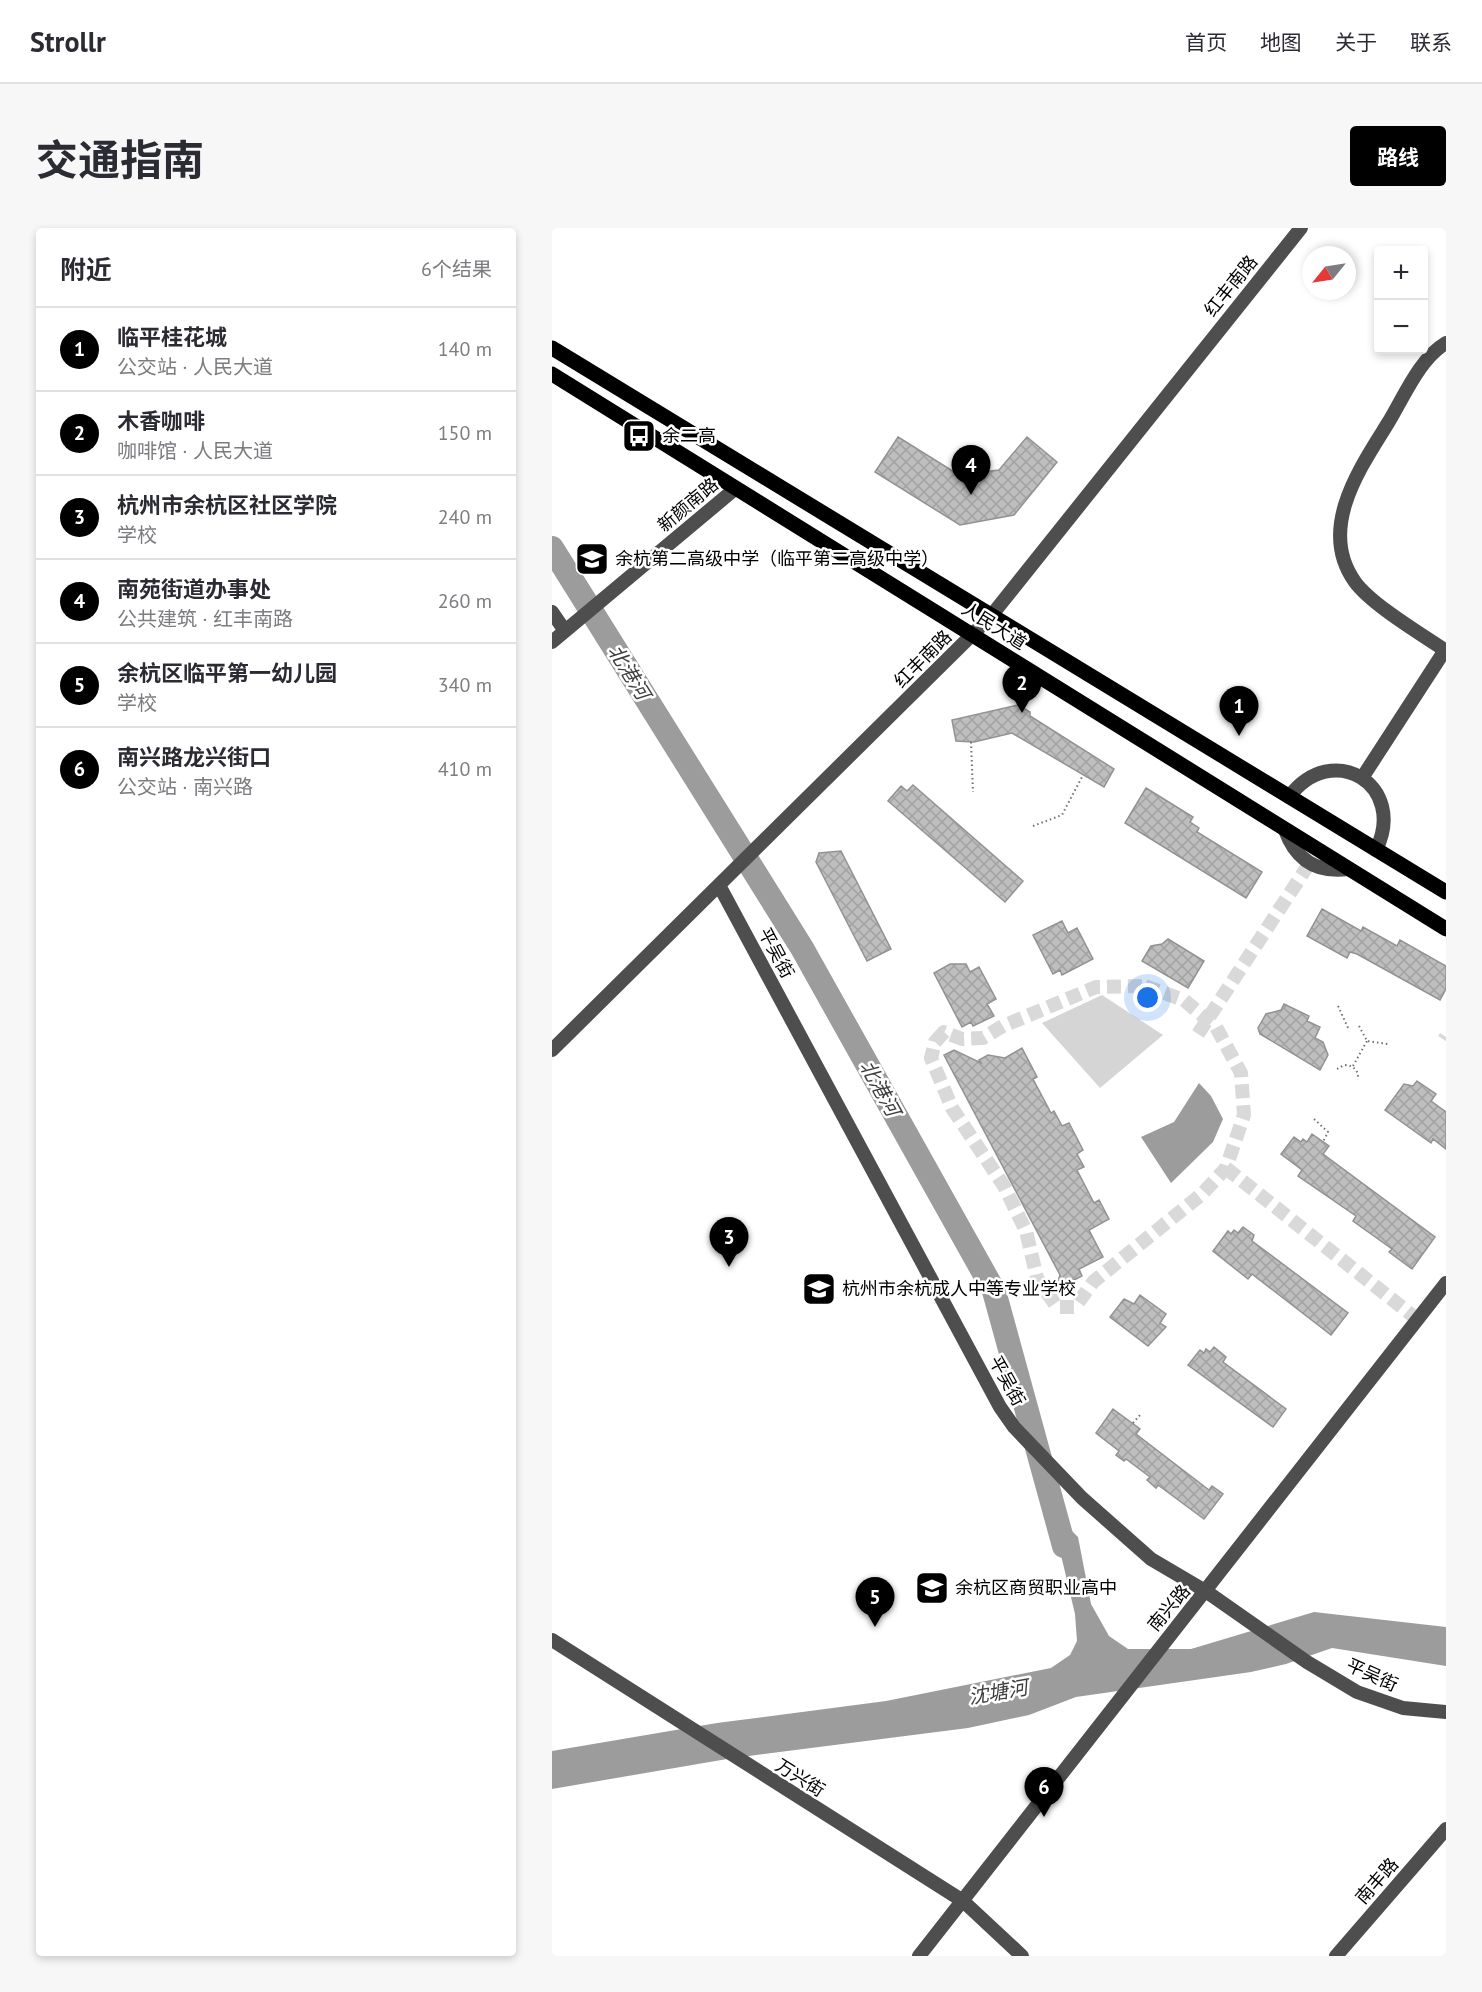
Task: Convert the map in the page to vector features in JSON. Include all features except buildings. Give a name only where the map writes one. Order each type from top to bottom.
[{"type":"main road","name":"人民大道","points":[[552,348],[1446,892]]},
{"type":"main road","name":"人民大道","points":[[552,374],[1446,929]]},
{"type":"street","name":"红丰南路","points":[[552,1050],[991,616],[1301,228]]},
{"type":"street","points":[[1362,778],[1445,650],[1373,600],[1356,584],[1348,570],[1340,532],[1343,513],[1354,478],[1424,363],[1446,343]]},
{"type":"street","name":"新颜南路","points":[[552,642],[736,488]]},
{"type":"street","points":[[552,612],[565,631]]},
{"type":"street","points":[[1289,797],[1299,783],[1313,774],[1330,770],[1347,771],[1362,778],[1378,796],[1385,819],[1383,835],[1376,850]]},
{"type":"street","points":[[1285,830],[1291,846],[1309,864],[1332,871],[1348,869]]},
{"type":"street","name":"平吴街","points":[[720,886],[1000,1407],[1024,1437],[1075,1490],[1151,1559],[1207,1592],[1307,1662],[1366,1695],[1403,1708],[1446,1712]]},
{"type":"street","name":"南兴路","points":[[919,1956],[1162,1644],[1207,1592],[1446,1283]]},
{"type":"street","name":"万兴街","points":[[552,1640],[963,1901],[1022,1956]]},
{"type":"street","name":"南丰路","points":[[1336,1956],[1446,1829]]},
{"type":"path","points":[[971,742],[973,792]]},
{"type":"path","points":[[1033,826],[1062,815],[1083,775]]},
{"type":"path","points":[[1338,1006],[1349,1030]]},
{"type":"path","points":[[1359,1026],[1367,1041]]},
{"type":"path","points":[[1367,1041],[1388,1044]]},
{"type":"path","points":[[1353,1066],[1367,1041]]},
{"type":"path","points":[[1337,1069],[1344,1065],[1353,1066],[1358,1072],[1358,1080]]},
{"type":"path","points":[[1314,1119],[1328,1132],[1323,1142]]},
{"type":"path","points":[[1133,1423],[1140,1415]]},
{"type":"shaded area","points":[[1102,995],[1163,1035],[1100,1088],[1042,1023]]},
{"type":"water","points":[[1199,1083],[1211,1096],[1223,1119],[1213,1142],[1171,1183],[1141,1137],[1174,1122]]},
{"type":"water","name":"沈塘河","points":[[1050,1509],[1078,1537],[1091,1604],[1109,1636],[1128,1649],[1191,1649],[1314,1612],[1446,1627],[1446,1666],[1332,1648],[1286,1664],[1251,1672],[1076,1697],[1029,1715],[968,1728],[733,1758],[552,1789],[552,1751],[717,1723],[886,1701],[1051,1668],[1070,1655],[1077,1641],[1075,1614]]},
{"type":"waterway","name":"北港河","points":[[552,548],[802,948],[994,1291],[1064,1546]]},
{"type":"tunnel","points":[[1198,1034],[1309,864]]},
{"type":"tunnel","points":[[1145,986],[1184,1000],[1216,1027],[1241,1073],[1244,1115],[1226,1168],[1202,1194],[1093,1282],[1075,1307],[1057,1307],[1037,1278],[1026,1231],[1004,1186],[952,1108],[931,1058],[935,1042],[944,1032],[962,1039],[983,1038],[1003,1026],[1096,987],[1145,986]]},
{"type":"tunnel","points":[[1226,1168],[1418,1320]]},
{"type":"place","name":"余二高","points":[[639,436]]},
{"type":"place","name":"南苑街道办事处","points":[[971,495]]},
{"type":"place","name":"余杭第二高级中学（临平第二高级中学）","points":[[592,559]]},
{"type":"place","name":"木香咖啡","points":[[1022,713]]},
{"type":"place","name":"临平桂花城","points":[[1239,736]]},
{"type":"place","name":"杭州市余杭区社区学院","points":[[729,1267]]},
{"type":"place","name":"杭州市余杭成人中等专业学校","points":[[819,1289]]},
{"type":"place","name":"余杭区商贸职业高中","points":[[932,1588]]},
{"type":"place","name":"余杭区临平第一幼儿园","points":[[875,1627]]},
{"type":"place","name":"南兴路龙兴街口","points":[[1044,1817]]}]
